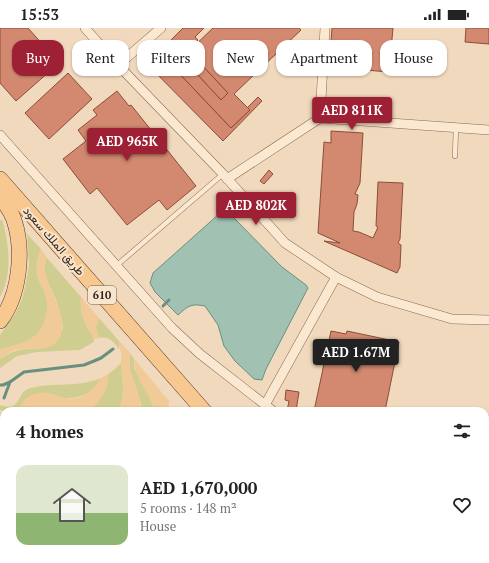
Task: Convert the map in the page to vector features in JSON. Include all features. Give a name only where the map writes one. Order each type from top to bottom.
[{"type":"main road","name":"طريق الملك سعود","points":[[0,180],[200,407]]},
{"type":"main road","points":[[0,196],[14,218],[18,235],[20,268],[10,303],[0,321]]},
{"type":"street","points":[[85,28],[96,40]]},
{"type":"street","points":[[129,55],[160,28]]},
{"type":"street","points":[[320,118],[325,28]]},
{"type":"street","points":[[129,76],[225,176],[285,242],[336,277],[376,297],[452,319],[489,320]]},
{"type":"street","points":[[225,176],[320,118],[489,130]]},
{"type":"street","points":[[0,136],[172,328],[200,354],[268,407]]},
{"type":"street","points":[[270,407],[336,277]]},
{"type":"lane","points":[[456,128],[456,156]]},
{"type":"lane","points":[[116,266],[225,176]]},
{"type":"shaded area","points":[[224,213],[231,215],[282,267],[308,288],[266,369],[262,380],[254,379],[235,361],[224,346],[218,325],[205,306],[190,306],[178,315],[155,292],[150,283],[153,273],[219,214]]},
{"type":"shaded area","points":[[2,219],[8,248],[8,268],[7,278],[0,297],[0,221]]},
{"type":"shaded area","points":[[27,234],[41,249],[37,274],[46,297],[46,317],[41,329],[32,338],[0,350],[0,335],[15,314],[22,299],[26,283],[29,265]]},
{"type":"shaded area","points":[[47,258],[81,297],[82,314],[94,342],[80,350],[37,352],[17,356],[0,368],[0,359],[18,350],[46,348],[63,329],[58,306],[46,275],[45,263]]},
{"type":"shaded area","points":[[99,318],[119,341],[119,349],[108,338],[98,338],[96,327]]},
{"type":"shaded area","points":[[130,353],[134,359],[134,368],[153,403],[154,407],[141,407],[141,404],[130,370]]},
{"type":"shaded area","points":[[121,363],[123,393],[120,407],[93,407],[103,395],[107,385],[108,374]]},
{"type":"shaded area","points":[[101,378],[97,385],[88,393],[77,397],[20,407],[7,407],[16,404],[23,393],[31,388],[93,381]]},
{"type":"sand","points":[[41,249],[47,258],[45,266],[46,276],[61,317],[62,327],[60,337],[57,342],[49,347],[19,349],[0,359],[0,350],[32,338],[41,329],[44,323],[47,303],[37,274]]},
{"type":"sand","points":[[81,297],[99,318],[96,327],[98,338],[94,339],[86,324],[82,314]]},
{"type":"sand","points":[[119,341],[130,353],[130,369],[139,395],[140,407],[120,407],[123,398],[123,387]]},
{"type":"sand","points":[[134,359],[169,401],[168,407],[153,407],[139,380]]},
{"type":"sand","points":[[108,374],[107,385],[103,395],[93,407],[21,407],[26,398],[40,393],[50,393],[70,399],[83,396]]},
{"type":"building","points":[[0,28],[28,28],[39,40],[12,40],[12,76],[44,76],[16,101],[0,83]]},
{"type":"building","points":[[183,28],[204,28],[195,37],[198,40],[171,40]]},
{"type":"building","points":[[213,28],[299,28],[301,30],[291,40],[276,40],[276,54],[268,62],[268,40],[213,40],[213,76],[253,76],[234,94],[250,110],[231,128],[182,76],[199,76],[221,100],[228,93],[205,68],[205,40],[200,40]]},
{"type":"building","points":[[332,28],[393,28],[392,40],[380,40],[380,71],[372,71],[372,40],[331,40]]},
{"type":"building","points":[[466,28],[489,28],[489,44],[465,42]]},
{"type":"building","points":[[205,68],[228,93],[221,100],[199,76],[205,76]]},
{"type":"building","points":[[68,73],[92,99],[49,139],[25,113]]},
{"type":"building","points":[[159,76],[182,76],[231,128],[250,110],[247,108],[258,97],[262,101],[223,141]]},
{"type":"building","points":[[117,91],[129,106],[131,105],[196,186],[167,210],[159,200],[127,225],[97,188],[90,194],[63,159],[86,141],[78,130],[97,115],[93,110]]},
{"type":"building","points":[[331,131],[363,133],[360,183],[355,194],[358,195],[354,212],[353,231],[373,238],[378,227],[376,226],[378,182],[403,183],[400,239],[398,243],[401,245],[400,267],[397,273],[324,241],[340,243],[318,233],[324,142],[331,143]]},
{"type":"building","points":[[269,170],[273,174],[264,184],[260,181]]},
{"type":"building","points":[[331,331],[346,334],[347,331],[399,342],[386,407],[315,407]]},
{"type":"building","points":[[286,390],[299,392],[297,407],[288,407],[289,401],[285,400]]},
{"type":"waterway","points":[[163,306],[169,300]]},
{"type":"waterway","points":[[0,385],[10,382],[24,372],[84,365],[101,358],[113,349]]},
{"type":"waterway","points":[[4,398],[10,382]]}]
